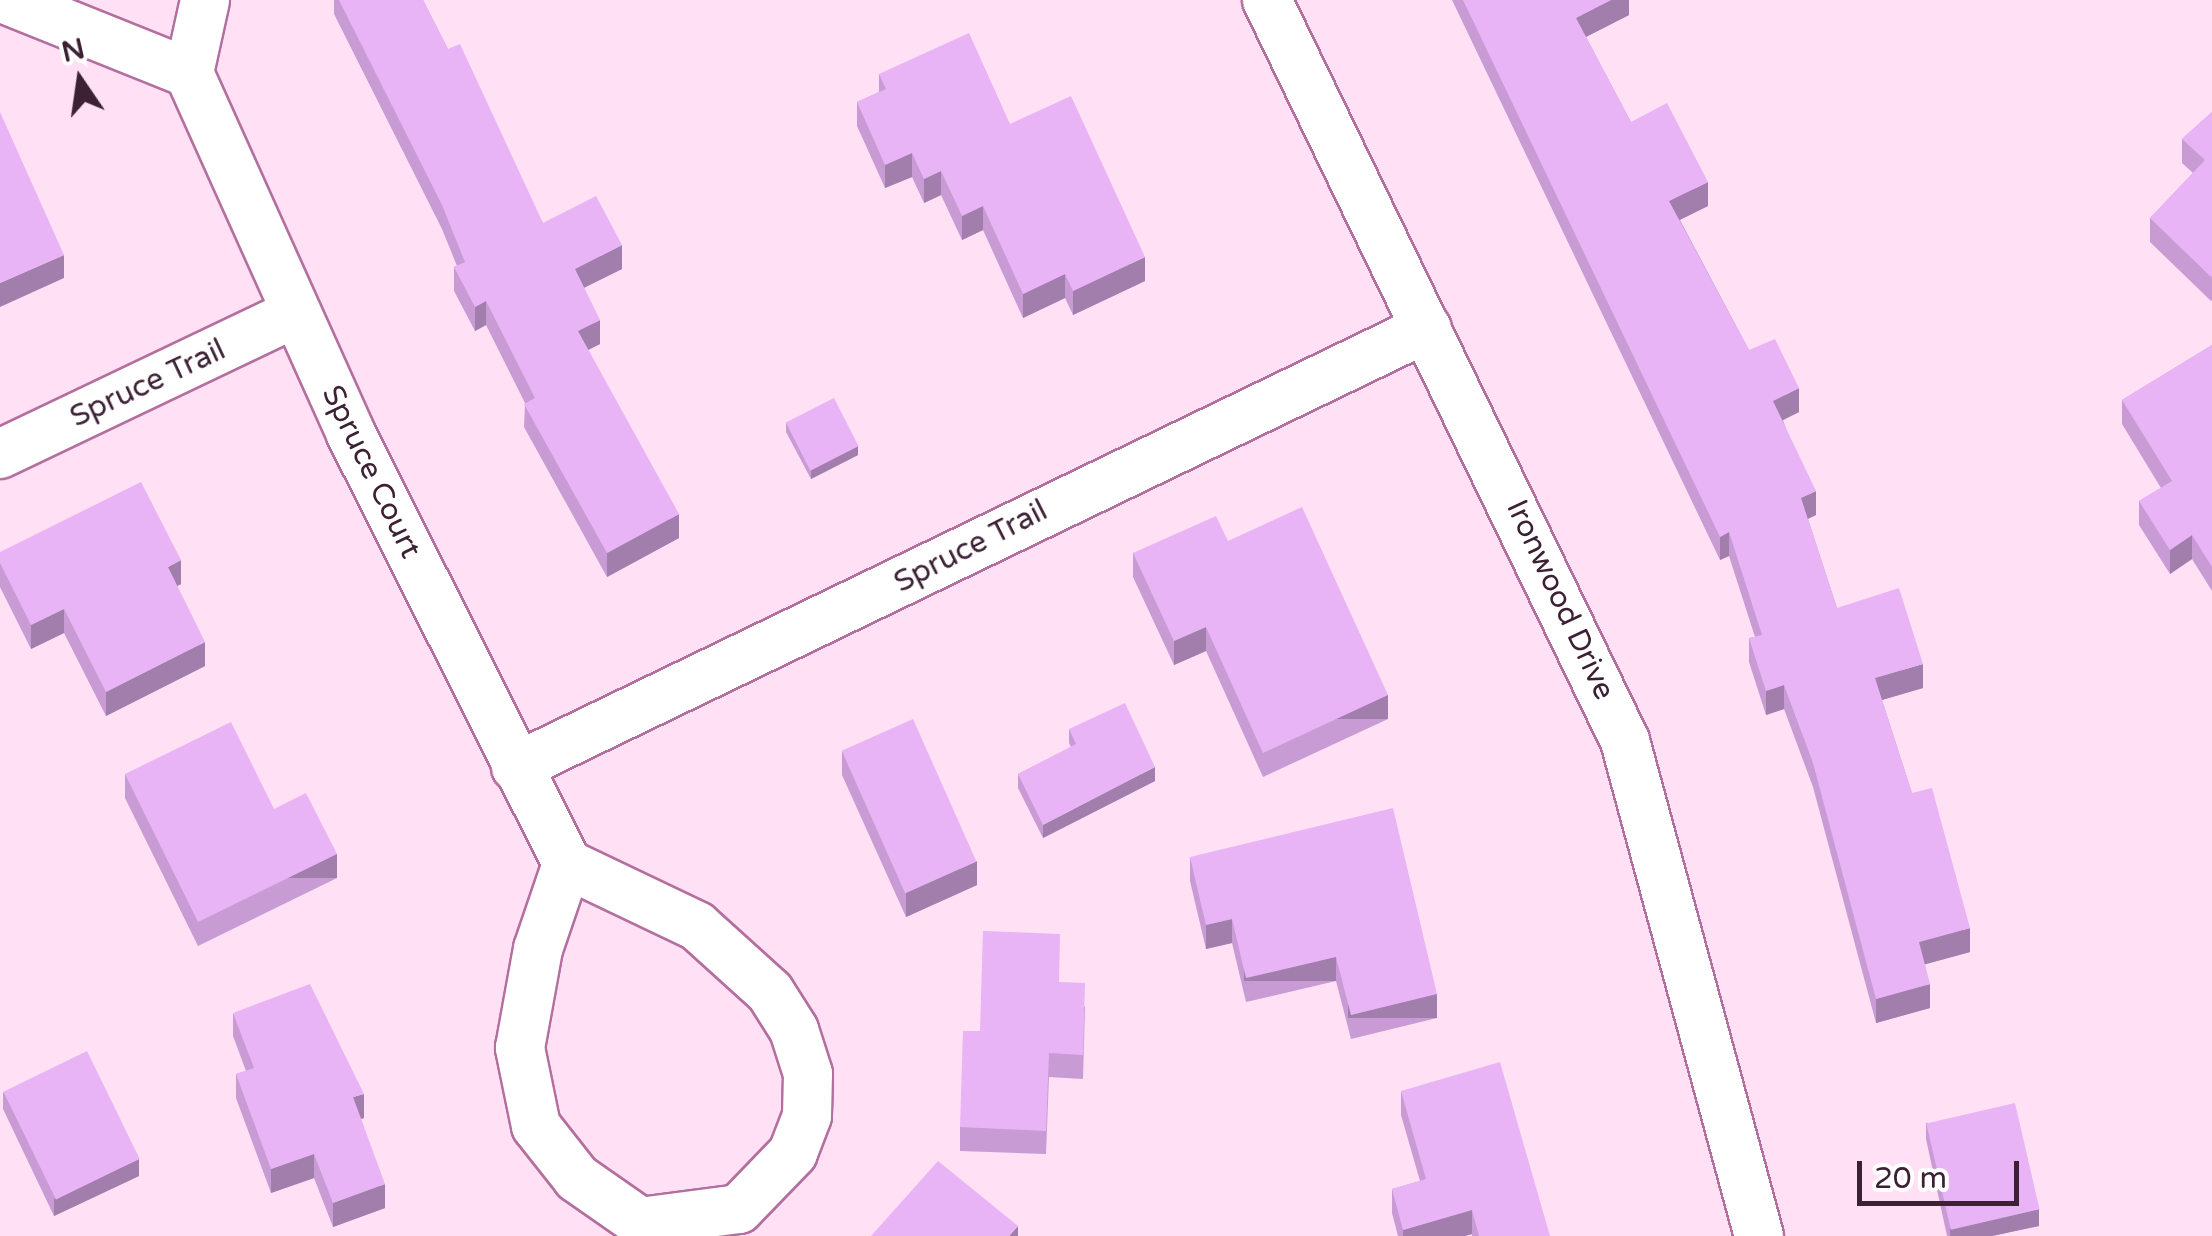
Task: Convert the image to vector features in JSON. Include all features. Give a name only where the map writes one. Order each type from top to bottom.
[{"type":"street","points":[[8,0],[189,73],[206,0]]},
{"type":"street","name":"Ironwood Drive","points":[[1267,0],[1625,741],[1758,1236]]},
{"type":"street","name":"Spruce Court","points":[[189,73],[296,314],[567,864]]},
{"type":"street","name":"Spruce Trail","points":[[0,454],[296,314]]},
{"type":"street","name":"Spruce Trail","points":[[516,767],[1426,328]]},
{"type":"street","points":[[567,864],[697,926],[770,992],[794,1030],[808,1074],[807,1116],[793,1153],[739,1209],[640,1222],[576,1178],[536,1126],[520,1048],[538,948],[567,864]]},
{"type":"building","points":[[339,0],[423,0],[448,49],[460,44],[543,223],[596,196],[622,245],[575,269],[600,320],[578,331],[679,514],[607,553],[524,404],[535,398],[486,301],[475,307],[454,267],[465,262],[442,205]]},
{"type":"building","points":[[1463,0],[1611,0],[1576,18],[1631,122],[1667,103],[1708,182],[1669,201],[1749,350],[1775,339],[1799,388],[1773,401],[1816,491],[1801,498],[1837,608],[1899,588],[1923,664],[1875,678],[1912,793],[1932,788],[1970,928],[1919,942],[1930,984],[1876,999],[1813,763],[1784,685],[1766,691],[1749,638],[1762,635],[1729,532],[1720,537]]},
{"type":"building","points":[[969,33],[1010,124],[1071,96],[1145,257],[1073,291],[1065,274],[1023,294],[983,206],[962,216],[941,171],[924,179],[912,153],[885,165],[857,102],[886,89],[879,74]]},
{"type":"building","points":[[0,112],[64,255],[0,283]]},
{"type":"building","points":[[2212,112],[2211,277],[2150,218],[2205,160],[2182,139]]},
{"type":"building","points":[[2212,345],[2212,567],[2192,535],[2170,550],[2139,501],[2172,481],[2122,400]]},
{"type":"building","points":[[834,398],[859,446],[810,471],[786,423]]},
{"type":"building","points":[[141,482],[181,560],[168,567],[205,642],[106,692],[64,609],[31,625],[0,563],[0,552]]},
{"type":"building","points":[[1302,507],[1388,695],[1263,753],[1206,627],[1174,641],[1133,553],[1216,516],[1228,541]]},
{"type":"building","points":[[1125,703],[1155,767],[1043,825],[1018,774],[1076,744],[1069,729]]},
{"type":"building","points":[[913,719],[976,862],[905,893],[842,751]]},
{"type":"building","points":[[231,722],[274,809],[306,793],[337,854],[198,922],[125,774]]},
{"type":"building","points":[[1393,808],[1437,994],[1351,1015],[1336,957],[1246,978],[1232,919],[1206,925],[1190,857]]},
{"type":"building","points":[[983,931],[1060,934],[1059,982],[1085,983],[1083,1055],[1049,1053],[1046,1131],[960,1127],[963,1031],[980,1031]]},
{"type":"building","points":[[310,984],[364,1094],[353,1097],[385,1184],[333,1203],[314,1154],[271,1169],[236,1074],[254,1068],[233,1013]]},
{"type":"building","points":[[87,1051],[140,1159],[56,1200],[3,1092]]},
{"type":"building","points":[[1500,1062],[1550,1236],[1479,1236],[1472,1210],[1403,1230],[1392,1189],[1426,1179],[1401,1091]]},
{"type":"building","points":[[2015,1103],[2040,1209],[1951,1230],[1926,1123]]},
{"type":"building","points":[[938,1161],[1018,1226],[1009,1236],[871,1236]]}]
